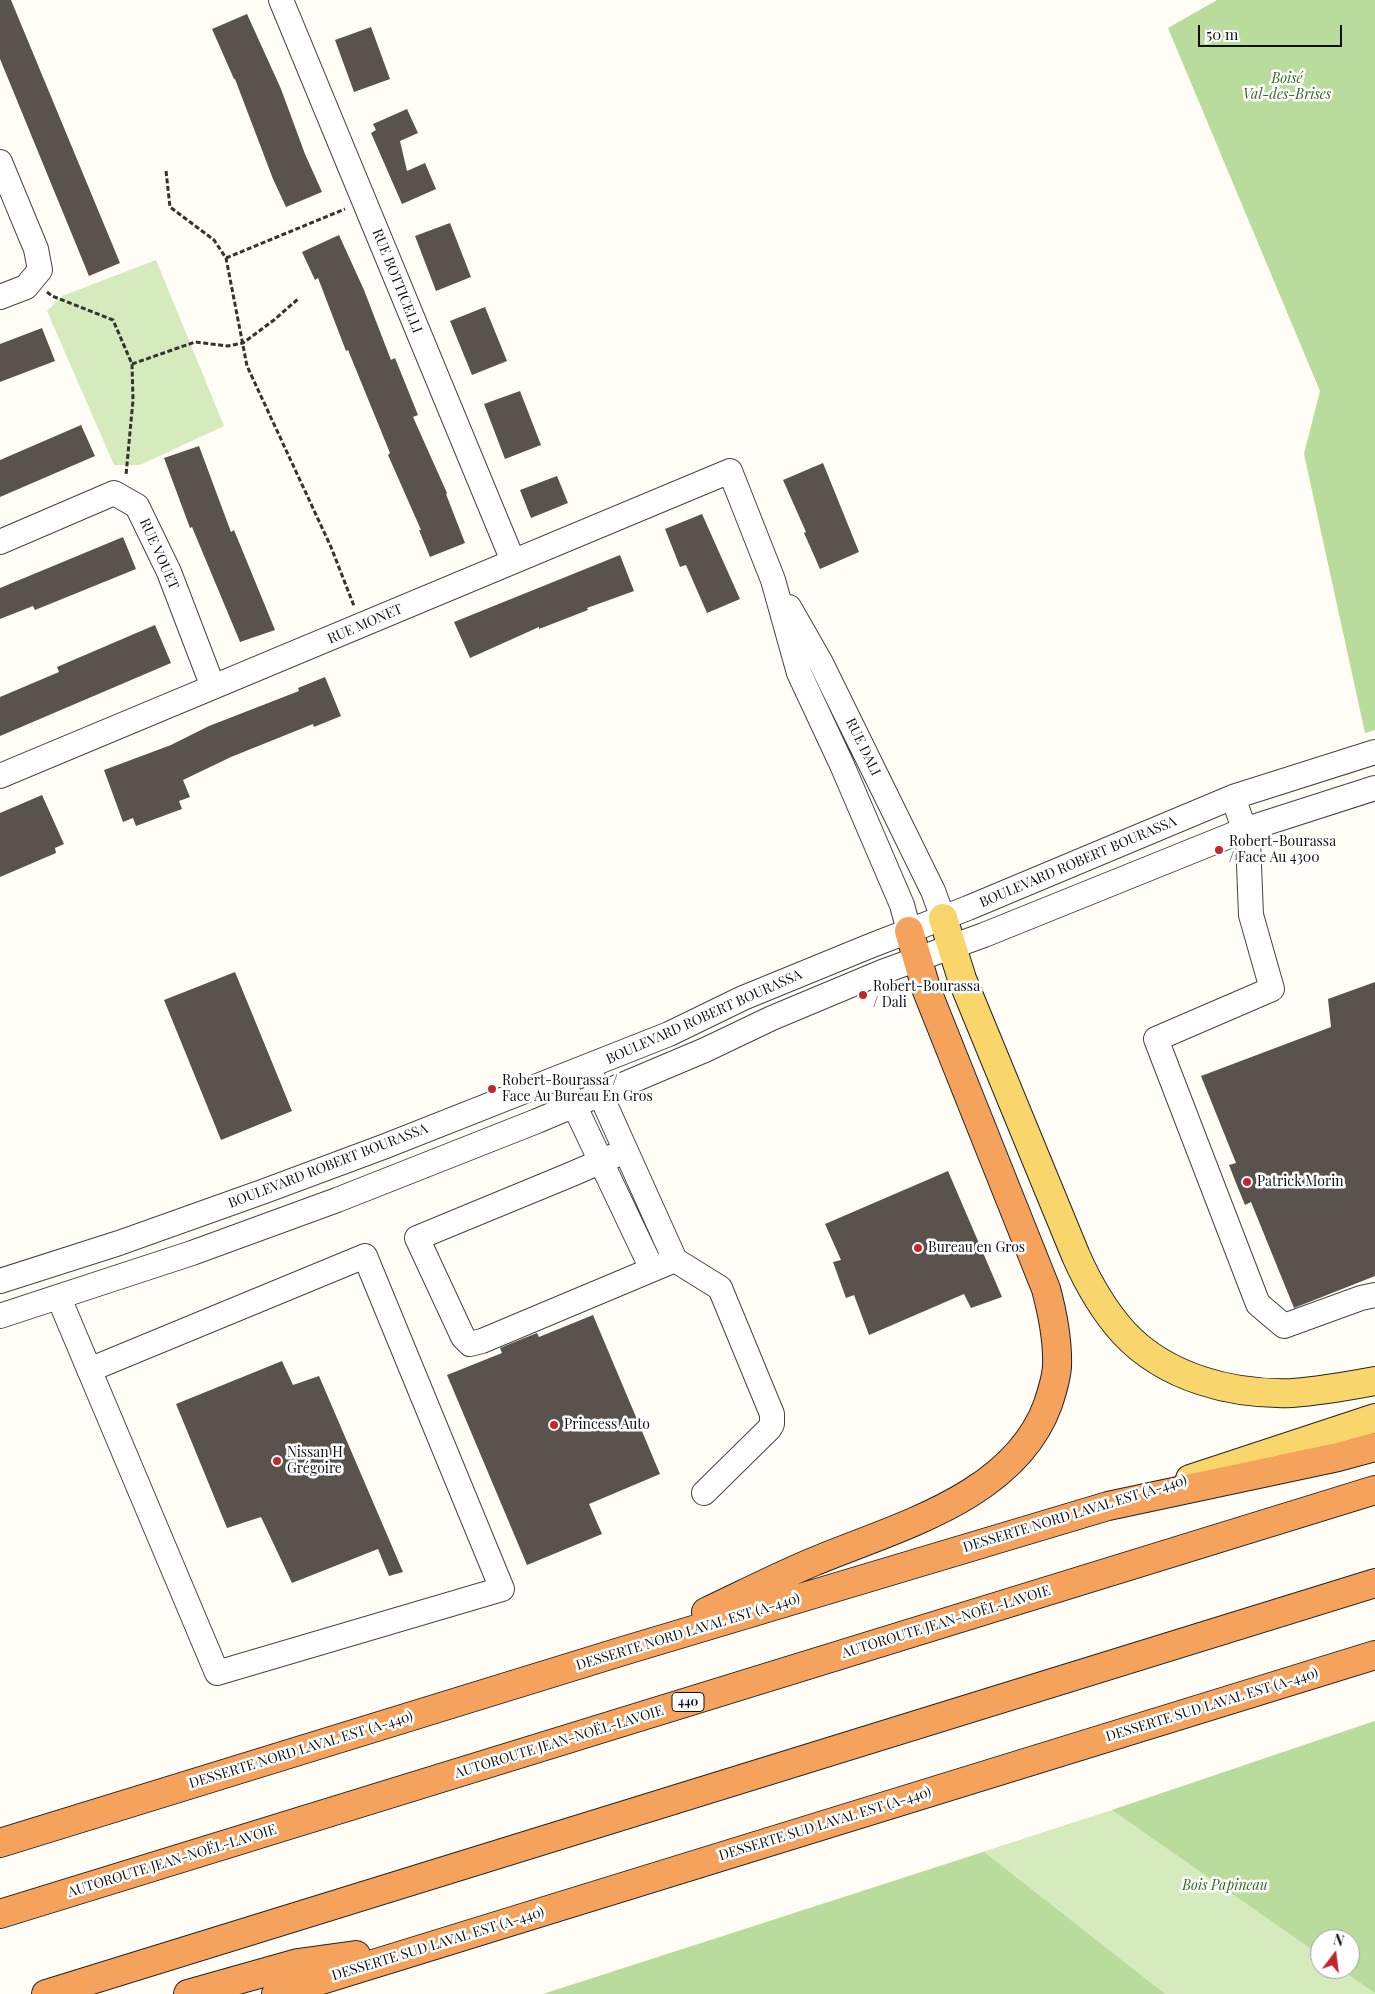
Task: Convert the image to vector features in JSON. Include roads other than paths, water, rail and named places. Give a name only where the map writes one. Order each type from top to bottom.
[{"type":"highway","points":[[622,1651],[812,1562],[907,1524],[967,1494],[991,1479],[1013,1460],[1035,1431],[1044,1412],[1054,1383],[1057,1352],[1054,1325],[1046,1289],[927,991],[909,931]]},
{"type":"highway","points":[[1108,1506],[1338,1457],[1375,1447]]},
{"type":"highway","name":"AUTOROUTE JEAN-NOËL-LAVOIE","points":[[0,1914],[1375,1490]]},
{"type":"highway","name":"DESSERTE NORD LAVAL EST (A-440)","points":[[0,1843],[622,1651],[1108,1506]]},
{"type":"highway","points":[[46,1994],[1375,1583]]},
{"type":"highway","name":"DESSERTE SUD LAVAL EST (A-440)","points":[[276,1994],[1375,1654]]},
{"type":"highway","points":[[188,1994],[298,1963],[442,1942]]},
{"type":"main road","points":[[943,918],[962,979],[1076,1256],[1098,1298],[1125,1334],[1147,1353],[1173,1369],[1205,1382],[1235,1389],[1292,1393],[1375,1381]]},
{"type":"main road","name":"DESSERTE NORD LAVAL EST (A-440)","points":[[1108,1506],[1375,1418]]},
{"type":"street","name":"RUE BOTTICELLI","points":[[281,0],[514,561]]},
{"type":"street","points":[[0,162],[36,249],[40,270],[26,286],[0,297]]},
{"type":"street","name":"RUE MONET","points":[[0,776],[730,471]]},
{"type":"street","name":"RUE DALI","points":[[730,471],[773,580],[799,674],[842,765],[902,905],[909,931]]},
{"type":"street","name":"RUE VOUET","points":[[0,542],[114,493],[137,506],[169,572],[213,687]]},
{"type":"street","name":"RUE DALI","points":[[773,580],[821,663],[933,891],[943,918]]},
{"type":"street","name":"BOULEVARD ROBERT BOURASSA","points":[[0,1281],[119,1243],[262,1192],[588,1067],[669,1034],[743,998],[943,918],[1233,797],[1375,752]]},
{"type":"street","name":"BOULEVARD ROBERT BOURASSA","points":[[0,1316],[192,1253],[338,1200],[706,1050],[781,1014],[917,958],[952,946],[1244,830],[1375,788]]},
{"type":"street","points":[[1233,797],[1248,840],[1251,915],[1272,989],[1156,1040],[1258,1304],[1284,1326],[1360,1298],[1375,1295]]},
{"type":"street","points":[[588,1067],[675,1260],[720,1288],[772,1414],[773,1420],[769,1429],[704,1493]]},
{"type":"street","points":[[561,1077],[652,1269]]},
{"type":"street","points":[[625,1151],[418,1238],[462,1337],[470,1344],[482,1341],[675,1260]]},
{"type":"street","points":[[59,1298],[89,1370],[216,1673],[502,1590],[365,1256],[89,1370]]},
{"type":"place","name":"Robert-Bourassa / Face Au 4300","points":[[1219,850]]},
{"type":"place","name":"Robert-Bourassa / Dali","points":[[863,995]]},
{"type":"place","name":"Robert-Bourassa / Face Au Bureau En Gros","points":[[492,1089]]},
{"type":"place","name":"Patrick Morin","points":[[1247,1182]]},
{"type":"place","name":"Bureau en Gros","points":[[918,1248]]},
{"type":"place","name":"Princess Auto","points":[[554,1425]]},
{"type":"place","name":"Nissan H Grégoire","points":[[277,1461]]},
{"type":"park label","name":"Boisé Val-des-Brises","points":[[1287,88]]},
{"type":"park label","name":"Bois Papineau","points":[[1225,1886]]}]
